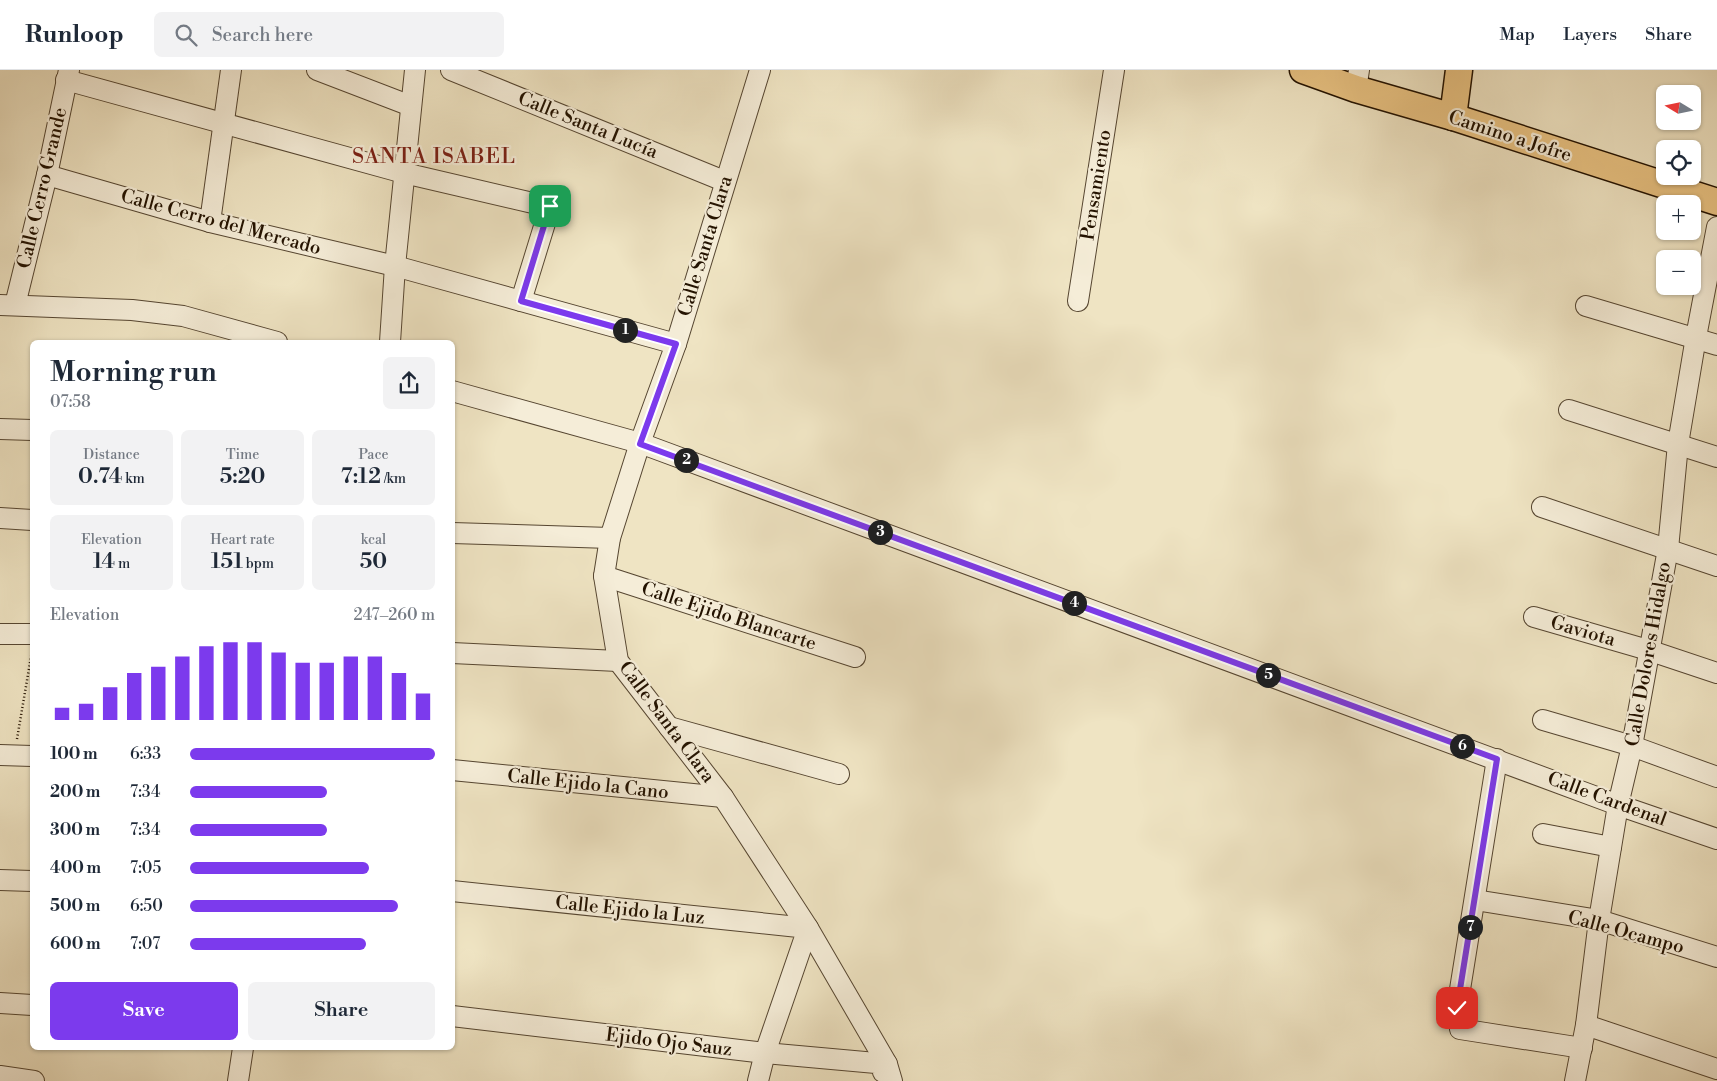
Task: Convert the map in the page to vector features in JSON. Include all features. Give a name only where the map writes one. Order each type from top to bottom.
[{"type":"main road","name":"Camino a Jofre","points":[[1303,70],[1358,80],[1453,117],[1717,202]]},
{"type":"main road","points":[[1453,117],[1459,70]]},
{"type":"street","points":[[210,222],[232,70]]},
{"type":"street","points":[[317,70],[411,106]]},
{"type":"street","points":[[390,340],[395,266],[415,70]]},
{"type":"street","name":"Calle Santa Lucía","points":[[451,70],[724,181]]},
{"type":"street","name":"Calle Santa Clara","points":[[760,70],[724,181],[676,344],[640,444],[610,538],[604,576],[618,661],[723,797],[808,928],[886,1075]]},
{"type":"street","name":"Pensamiento","points":[[1078,301],[1114,70]]},
{"type":"street","points":[[68,75],[224,124],[404,173],[550,206],[521,301]]},
{"type":"street","name":"Calle Cerro Grande","points":[[8,305],[47,175],[68,75]]},
{"type":"street","name":"Calle Cerro del Mercado","points":[[47,175],[210,222],[395,266],[676,344]]},
{"type":"street","name":"Calle Dolores Hidalgo","points":[[1575,1081],[1586,1025],[1599,920],[1618,805],[1632,746],[1648,650],[1668,549],[1678,444],[1717,227]]},
{"type":"street","points":[[8,305],[132,310],[183,316],[270,340]]},
{"type":"street","points":[[1586,306],[1696,337],[1717,345]]},
{"type":"street","name":"Calle Cardenal","points":[[455,392],[640,444],[1618,805],[1717,839]]},
{"type":"street","points":[[1568,410],[1717,458]]},
{"type":"street","points":[[0,429],[30,430]]},
{"type":"street","points":[[1542,507],[1717,566]]},
{"type":"street","points":[[0,518],[30,520]]},
{"type":"street","points":[[455,533],[610,538]]},
{"type":"street","name":"Calle Ejido Blancarte","points":[[604,576],[856,656]]},
{"type":"street","name":"Gaviota","points":[[1534,617],[1648,650],[1717,673]]},
{"type":"street","points":[[0,634],[30,634]]},
{"type":"street","points":[[455,653],[618,661]]},
{"type":"street","points":[[1543,720],[1632,746],[1717,777]]},
{"type":"street","points":[[669,727],[840,774]]},
{"type":"street","points":[[1497,759],[1457,1008],[1460,1030],[1582,1048]]},
{"type":"street","name":"Calle Ejido la Cano","points":[[455,770],[723,797]]},
{"type":"street","points":[[1543,834],[1611,847]]},
{"type":"street","points":[[0,880],[30,882]]},
{"type":"street","name":"Calle Ejido la Luz","points":[[455,892],[808,928]]},
{"type":"street","name":"Calle Ocampo","points":[[1475,900],[1599,920],[1717,957]]},
{"type":"street","points":[[758,1081],[765,1053],[808,928]]},
{"type":"street","points":[[0,1003],[30,1005]]},
{"type":"street","name":"Ejido Ojo Sauz","points":[[455,1016],[765,1053],[886,1075]]},
{"type":"street","points":[[1586,1025],[1717,1069]]},
{"type":"street","points":[[238,1081],[243,1050]]},
{"type":"street","points":[[0,1076],[34,1081]]},
{"type":"path","points":[[16,755],[30,660]]},
{"type":"district","name":"SANTA ISABEL","points":[[434,157]]},
{"type":"route","points":[[550,206],[521,301],[676,344],[640,444],[1497,759],[1457,1008]]}]
